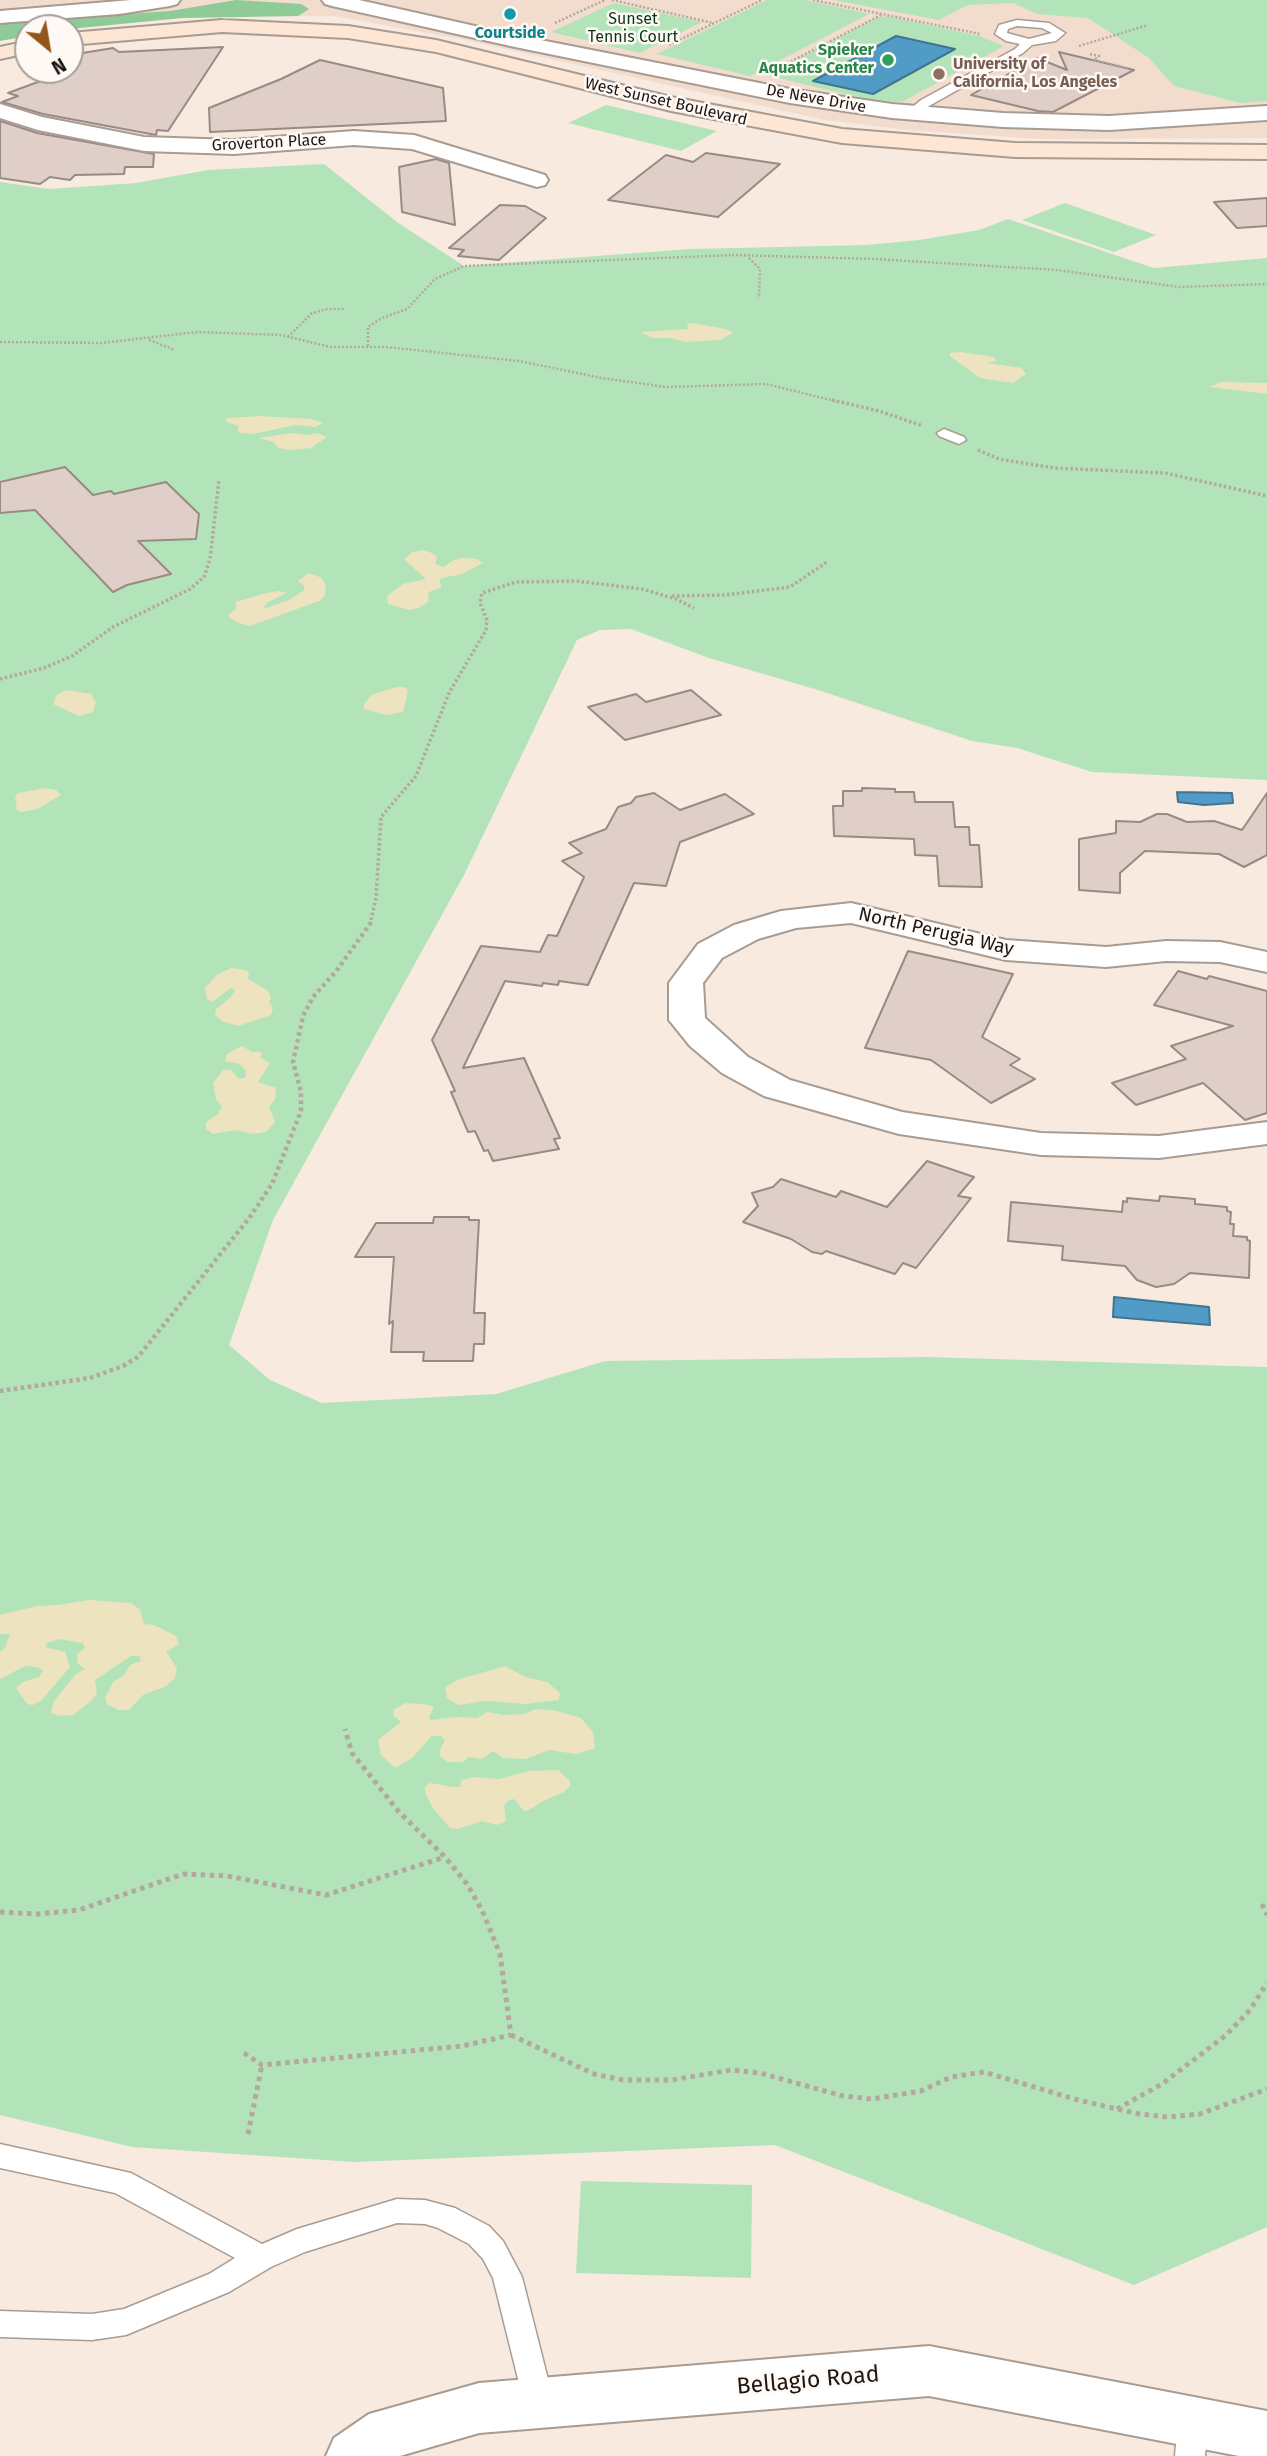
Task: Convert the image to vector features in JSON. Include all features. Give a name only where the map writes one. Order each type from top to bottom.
[{"type":"main road","name":"West Sunset Boulevard","points":[[84,37],[222,26],[348,32],[436,46],[695,109],[842,136],[1015,150],[1267,152]]},
{"type":"street","points":[[0,17],[119,8],[170,0]]},
{"type":"street","name":"De Neve Drive","points":[[332,0],[515,41],[790,96],[912,114],[1109,123],[1267,113]]},
{"type":"street","name":"Groverton Place","points":[[0,111],[38,123],[144,144],[234,147],[354,138],[414,142],[537,180]]},
{"type":"street","name":"North Perugia Way","points":[[1267,962],[1220,952],[1166,951],[1107,957],[1006,950],[851,912],[793,918],[746,932],[710,951],[686,983],[687,1020],[703,1038],[735,1065],[777,1088],[898,1123],[1041,1144],[1159,1147],[1267,1133]]},
{"type":"street","name":"Bellagio Road","points":[[354,2456],[389,2432],[479,2408],[929,2371],[1192,2439],[1267,2435]]},
{"type":"lane","points":[[912,114],[925,103],[1019,51],[1029,42]]},
{"type":"lane","points":[[944,433],[959,440]]},
{"type":"lane","points":[[0,2156],[121,2182],[261,2258]]},
{"type":"lane","points":[[0,2324],[92,2327],[126,2322],[219,2283],[261,2258],[334,2229],[397,2211],[425,2211],[445,2217],[479,2235],[494,2250],[508,2277],[539,2403]]},
{"type":"path","points":[[515,41],[605,0]]},
{"type":"path","points":[[612,0],[714,23]]},
{"type":"path","points":[[660,50],[762,0]]},
{"type":"path","points":[[813,0],[988,36]]},
{"type":"path","points":[[773,70],[883,14]]},
{"type":"path","points":[[1079,46],[1148,25]]},
{"type":"path","points":[[1090,54],[1099,55],[1094,60],[1127,68]]},
{"type":"path","points":[[732,255],[755,261],[760,269],[759,298]]},
{"type":"path","points":[[368,346],[368,327],[382,318],[407,309],[435,279],[464,266],[732,255],[875,259],[1057,270],[1179,287],[1267,284]]},
{"type":"path","points":[[288,337],[312,313],[327,309],[345,309]]},
{"type":"path","points":[[0,342],[83,343],[197,332],[257,333],[330,347],[368,346],[519,361],[602,378],[666,387],[766,384],[879,411],[944,433]]},
{"type":"path","points":[[145,339],[175,350]]},
{"type":"path","points":[[959,440],[988,455],[1019,463],[1054,468],[1165,473],[1267,496]]},
{"type":"path","points":[[0,679],[44,668],[72,656],[113,627],[190,589],[204,578],[210,559],[219,480]]},
{"type":"path","points":[[0,1391],[90,1378],[123,1366],[138,1357],[250,1217],[272,1184],[301,1111],[301,1092],[293,1062],[303,1016],[313,997],[337,970],[370,923],[376,898],[381,817],[416,776],[449,693],[459,680],[488,625],[480,603],[482,593],[516,582],[558,580],[606,584],[667,596],[725,595],[790,587],[827,562]]},
{"type":"path","points":[[667,596],[694,608]]},
{"type":"path","points":[[345,1729],[352,1753],[399,1812],[445,1857],[467,1884],[492,1931],[505,1973],[511,2035]]},
{"type":"path","points":[[0,1912],[37,1914],[79,1910],[120,1897],[149,1883],[183,1874],[227,1877],[326,1895],[445,1857]]},
{"type":"path","points":[[1262,1904],[1267,1915]]},
{"type":"path","points":[[1116,2109],[1162,2084],[1226,2036],[1251,2010],[1267,1983]]},
{"type":"path","points":[[244,2053],[262,2065],[462,2046],[511,2035],[594,2074],[623,2080],[672,2080],[731,2070],[760,2073],[822,2091],[872,2099],[909,2094],[951,2077],[984,2072],[1116,2109],[1168,2117],[1200,2114],[1267,2089]]},
{"type":"path","points":[[248,2134],[262,2065]]},
{"type":"shaded area","name":"University of California, Los Angeles","points":[[0,0],[1267,0],[1267,138],[1041,139],[907,130],[825,120],[461,39],[333,16],[181,17],[84,27],[84,14],[14,14],[14,34],[0,40]]},
{"type":"green space","points":[[236,0],[301,4],[309,9],[298,16],[182,18],[84,28],[84,17],[170,11]]},
{"type":"green space","name":"Sunset Tennis Court","points":[[767,0],[805,0],[869,14],[750,76],[657,54]]},
{"type":"green space","points":[[833,0],[1267,0],[1267,101],[1240,103],[1174,86],[1149,58],[1088,18],[1037,14],[1013,3],[968,5],[939,20]]},
{"type":"green space","name":"Sunset Tennis Court","points":[[614,3],[702,22],[640,53],[551,32]]},
{"type":"green space","name":"Spieker Aquatics Center","points":[[887,16],[979,36],[1004,46],[902,102],[874,101],[766,75],[877,18]]},
{"type":"green space","points":[[14,22],[14,38],[0,41],[0,23]]},
{"type":"green space","points":[[606,105],[717,131],[681,151],[568,123]]},
{"type":"green space","points":[[324,164],[397,222],[464,266],[690,249],[867,245],[979,230],[1008,219],[1154,268],[1267,258],[1267,780],[1092,772],[1017,748],[972,741],[818,690],[709,658],[631,629],[600,630],[577,640],[464,875],[273,1220],[229,1345],[270,1380],[322,1403],[496,1394],[605,1361],[926,1357],[1267,1367],[1267,2227],[1134,2285],[775,2145],[354,2162],[132,2147],[0,2115],[0,182],[49,189],[136,183],[208,170]]},
{"type":"green space","points":[[1065,203],[1156,235],[1114,252],[1022,220]]},
{"type":"green space","points":[[581,2181],[752,2185],[751,2278],[576,2273]]},
{"type":"sand","points":[[687,324],[726,329],[733,333],[720,340],[685,342],[671,338],[653,338],[640,332],[688,329]]},
{"type":"sand","points":[[950,353],[994,357],[996,361],[987,363],[1022,368],[1026,374],[1013,383],[980,378],[950,356]]},
{"type":"sand","points":[[1221,382],[1267,383],[1267,394],[1210,387]]},
{"type":"sand","points":[[260,416],[311,419],[323,423],[315,427],[295,425],[253,434],[241,433],[238,431],[239,426],[225,421],[228,418]]},
{"type":"sand","points":[[318,433],[327,437],[311,448],[292,450],[278,448],[274,442],[258,438]]},
{"type":"sand","points":[[424,550],[434,554],[437,558],[435,564],[444,567],[461,558],[477,559],[483,563],[462,574],[442,578],[439,581],[442,587],[429,592],[428,602],[418,608],[409,610],[388,604],[387,596],[403,584],[426,579],[404,559],[412,552]]},
{"type":"sand","points":[[309,573],[322,578],[326,586],[325,595],[319,601],[250,626],[236,622],[228,616],[236,609],[236,602],[266,593],[287,593],[268,602],[263,609],[289,600],[304,590],[304,586],[298,581]]},
{"type":"sand","points":[[405,687],[408,690],[403,712],[386,715],[364,709],[364,704],[371,695]]},
{"type":"sand","points":[[65,690],[91,694],[96,702],[93,712],[79,716],[53,704],[56,696]]},
{"type":"sand","points":[[45,788],[56,790],[61,795],[37,809],[21,812],[15,809],[18,793]]},
{"type":"sand","points":[[231,968],[246,970],[249,973],[248,979],[268,991],[271,998],[269,1002],[273,1008],[271,1015],[238,1026],[222,1021],[215,1015],[216,1009],[230,998],[235,990],[231,988],[212,1002],[207,999],[205,988],[217,975]]},
{"type":"sand","points":[[242,1046],[252,1052],[262,1052],[260,1058],[270,1063],[258,1082],[276,1088],[275,1099],[269,1107],[275,1122],[266,1132],[253,1134],[236,1130],[213,1134],[206,1129],[206,1122],[217,1115],[222,1106],[216,1099],[213,1083],[223,1070],[231,1070],[239,1079],[246,1077],[240,1064],[225,1061],[227,1054]]},
{"type":"sand","points":[[89,1600],[131,1603],[140,1610],[144,1624],[154,1625],[176,1636],[179,1644],[166,1652],[177,1668],[175,1678],[166,1686],[143,1695],[129,1710],[118,1710],[107,1704],[105,1698],[113,1682],[123,1676],[130,1665],[141,1661],[140,1656],[131,1656],[95,1680],[97,1694],[91,1701],[73,1715],[58,1716],[51,1712],[54,1701],[75,1675],[85,1669],[78,1664],[77,1654],[85,1648],[83,1643],[59,1639],[47,1643],[45,1647],[65,1652],[70,1667],[41,1701],[33,1705],[27,1704],[16,1688],[23,1682],[39,1677],[43,1670],[25,1666],[0,1679],[0,1652],[5,1648],[10,1634],[0,1634],[0,1615],[37,1606]]},
{"type":"sand","points":[[505,1666],[525,1677],[547,1682],[560,1693],[559,1700],[526,1704],[486,1701],[459,1705],[447,1698],[445,1688],[457,1680]]},
{"type":"sand","points":[[406,1703],[430,1705],[434,1708],[429,1716],[430,1720],[477,1718],[487,1712],[504,1715],[525,1714],[535,1709],[557,1711],[581,1718],[593,1732],[595,1748],[576,1754],[549,1750],[526,1759],[503,1758],[493,1751],[482,1759],[469,1757],[462,1762],[448,1762],[439,1752],[445,1740],[441,1736],[432,1736],[412,1758],[395,1768],[381,1755],[378,1740],[401,1722],[394,1716],[393,1710]]},
{"type":"sand","points":[[558,1770],[570,1781],[570,1786],[564,1792],[524,1811],[514,1799],[509,1800],[504,1805],[506,1821],[497,1825],[482,1821],[458,1829],[450,1828],[432,1807],[425,1792],[425,1787],[430,1783],[460,1787],[461,1780],[474,1777],[499,1779],[529,1771]]},
{"type":"water","points":[[896,36],[955,49],[873,94],[813,81]]},
{"type":"water","points":[[1177,792],[1232,793],[1233,803],[1204,805],[1178,802]]},
{"type":"water","points":[[1114,1297],[1209,1307],[1210,1325],[1113,1317]]},
{"type":"building","points":[[223,47],[168,131],[157,130],[156,135],[43,114],[2,102],[18,96],[8,93],[32,84],[84,84],[84,53],[113,48],[119,52]]},
{"type":"building","points":[[1059,52],[1134,70],[1053,112],[971,95],[1037,58],[1067,70]]},
{"type":"building","points":[[320,60],[443,88],[446,121],[210,132],[209,108]]},
{"type":"building","points":[[0,121],[37,133],[154,154],[153,167],[125,167],[124,174],[75,175],[70,180],[50,177],[40,184],[0,178]]},
{"type":"building","points":[[706,153],[780,164],[718,217],[608,200],[666,155],[693,162]]},
{"type":"building","points":[[436,159],[449,163],[455,225],[402,212],[399,167]]},
{"type":"building","points":[[1267,198],[1267,226],[1237,228],[1214,202]]},
{"type":"building","points":[[500,205],[525,206],[546,218],[499,260],[458,256],[464,250],[449,248]]},
{"type":"building","points":[[65,467],[93,495],[111,491],[114,494],[166,482],[199,514],[196,539],[138,541],[171,574],[127,585],[113,592],[35,510],[0,513],[0,482]]},
{"type":"building","points":[[691,690],[721,715],[625,740],[588,707],[636,694],[646,702]]},
{"type":"building","points":[[862,788],[914,792],[915,802],[953,802],[955,827],[969,827],[970,845],[979,845],[982,887],[939,886],[937,856],[915,855],[914,839],[834,836],[833,806],[843,806],[843,791],[862,791]]},
{"type":"building","points":[[654,793],[680,810],[725,794],[754,814],[680,842],[666,886],[634,883],[588,985],[559,981],[558,985],[543,983],[542,986],[505,981],[463,1068],[524,1058],[560,1138],[554,1139],[559,1149],[493,1161],[488,1150],[484,1151],[475,1131],[468,1132],[451,1092],[455,1091],[432,1040],[481,946],[540,952],[548,935],[557,936],[584,877],[562,861],[582,853],[569,843],[606,829],[618,807],[631,803],[636,797]]},
{"type":"building","points":[[1267,793],[1267,855],[1244,867],[1219,854],[1145,851],[1120,873],[1120,893],[1079,890],[1079,839],[1116,833],[1116,821],[1140,822],[1157,814],[1167,814],[1187,822],[1214,821],[1242,830]]},
{"type":"building","points":[[908,951],[1013,974],[982,1037],[1020,1059],[1010,1065],[1035,1079],[991,1103],[931,1060],[865,1048]]},
{"type":"building","points":[[1178,971],[1267,991],[1267,1113],[1245,1120],[1203,1083],[1136,1105],[1112,1083],[1186,1059],[1171,1046],[1233,1026],[1154,1005]]},
{"type":"building","points":[[927,1161],[974,1177],[958,1196],[971,1198],[916,1268],[903,1263],[895,1274],[826,1251],[822,1254],[812,1252],[791,1239],[743,1222],[758,1206],[752,1193],[773,1187],[781,1179],[836,1197],[841,1191],[887,1207]]},
{"type":"building","points":[[1160,1196],[1195,1199],[1195,1204],[1227,1207],[1227,1211],[1231,1212],[1230,1224],[1234,1224],[1233,1236],[1247,1237],[1250,1241],[1249,1278],[1190,1273],[1174,1284],[1156,1287],[1137,1280],[1125,1266],[1062,1260],[1063,1246],[1008,1241],[1011,1202],[1122,1212],[1123,1201],[1127,1202],[1127,1198],[1159,1201]]},
{"type":"building","points":[[434,1217],[469,1217],[469,1220],[479,1220],[474,1313],[485,1313],[484,1344],[474,1344],[473,1361],[423,1361],[424,1352],[391,1352],[393,1321],[389,1324],[394,1257],[355,1257],[376,1223],[433,1223]]},
{"type":"place","name":"Courtside","points":[[510,14]]},
{"type":"place","name":"Spieker Aquatics Center","points":[[888,60]]},
{"type":"place","name":"University of California, Los Angeles","points":[[939,74]]}]
